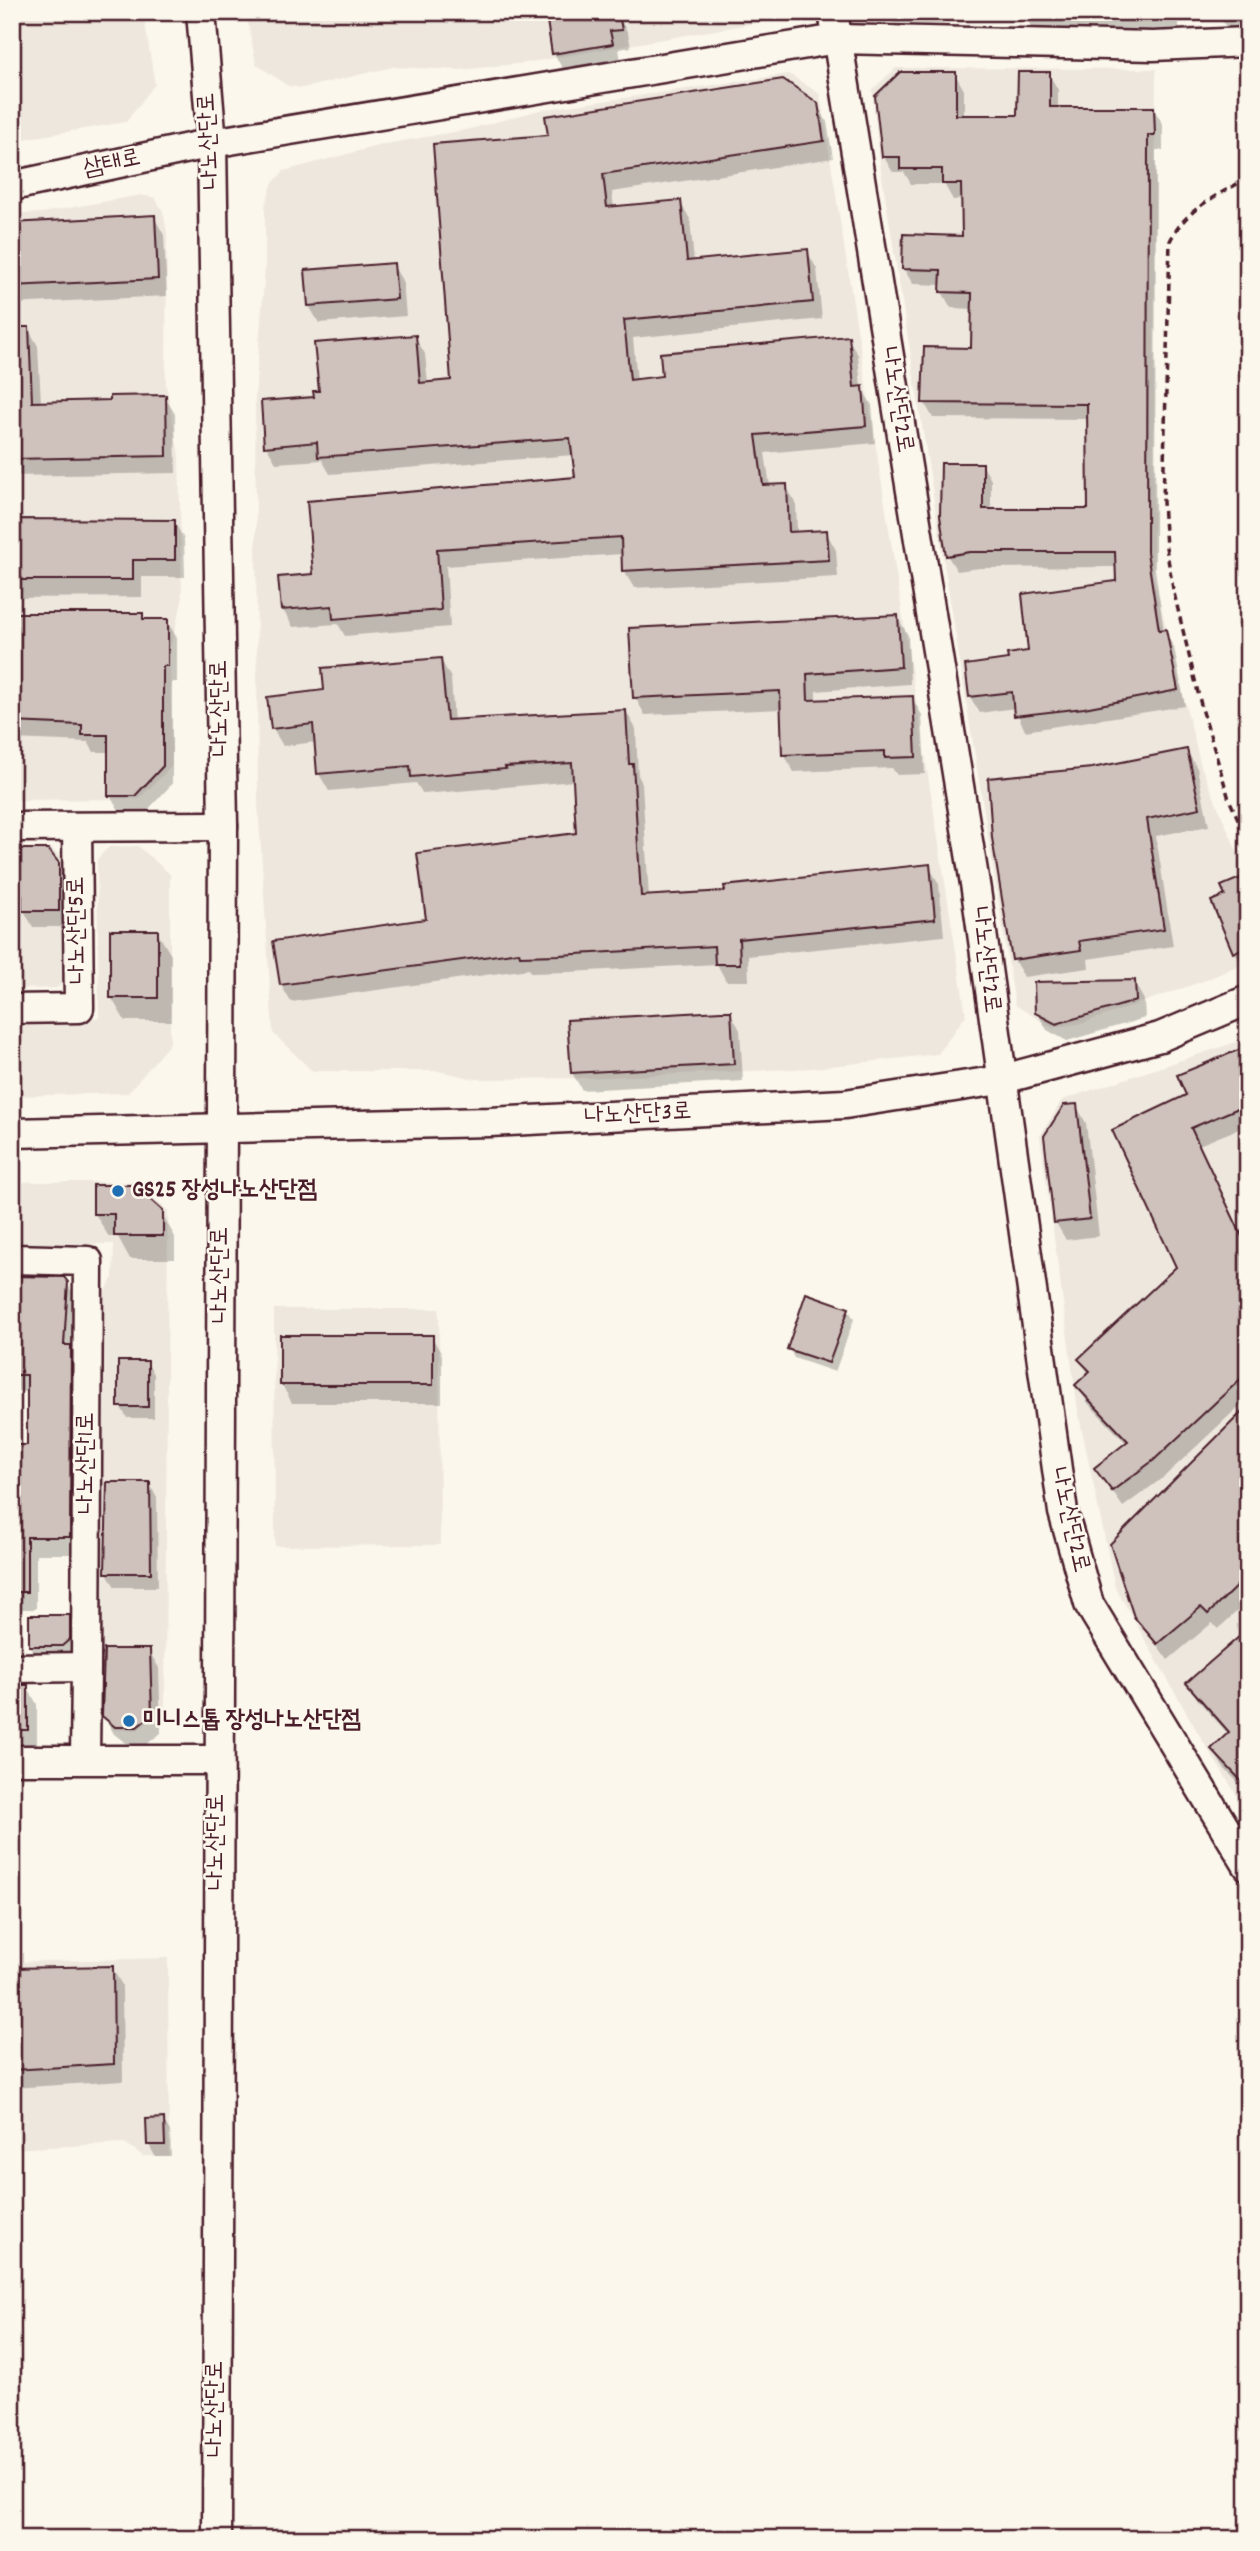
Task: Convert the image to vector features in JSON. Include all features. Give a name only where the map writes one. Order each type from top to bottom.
[{"type":"street","name":"나노산단로","points":[[201,12],[212,143],[222,826],[216,2539]]},
{"type":"street","name":"삼태로","points":[[12,186],[212,143],[835,26],[1153,46],[1248,42]]},
{"type":"street","name":"나노산단2로","points":[[835,26],[976,890],[1000,1080],[1063,1512],[1089,1604],[1248,1866]]},
{"type":"street","points":[[12,827],[222,826]]},
{"type":"street","name":"나노산단5로","points":[[12,1009],[79,1008],[77,828]]},
{"type":"street","name":"나노산단3로","points":[[12,1133],[490,1122],[845,1104],[1000,1080],[1160,1037],[1248,1000]]},
{"type":"street","name":"나노산단1로","points":[[12,1258],[88,1261],[86,1667]]},
{"type":"street","points":[[12,1668],[86,1667],[85,1759]]},
{"type":"street","points":[[12,1760],[217,1760]]},
{"type":"path","points":[[1248,178],[1190,214],[1177,227],[1170,241],[1163,502],[1173,589],[1201,705],[1229,799],[1248,841]]},
{"type":"shaded area","points":[[12,12],[143,12],[155,84],[126,122],[12,141]]},
{"type":"shaded area","points":[[246,12],[781,12],[774,20],[525,63],[460,70],[393,67],[303,88],[288,86],[256,64]]},
{"type":"shaded area","points":[[935,12],[1248,12],[1248,16],[1170,19],[980,17]]},
{"type":"shaded area","points":[[896,68],[1156,69],[1153,575],[1201,766],[1248,878],[1248,961],[1206,980],[1084,1023],[1052,1028],[1015,1005],[880,164],[872,90]]},
{"type":"shaded area","points":[[789,74],[820,94],[966,1015],[938,1054],[814,1068],[593,1078],[475,1079],[439,1071],[312,1071],[273,1033],[258,804],[255,397],[265,268],[265,206],[272,184],[284,171],[381,145],[470,129],[540,110]]},
{"type":"shaded area","points":[[141,195],[155,198],[163,211],[167,233],[166,384],[179,455],[182,602],[170,648],[172,766],[139,799],[12,800],[12,214],[41,213]]},
{"type":"shaded area","points":[[138,846],[170,874],[170,1043],[128,1093],[12,1096],[12,1019],[99,1018],[97,859],[109,847]]},
{"type":"shaded area","points":[[12,848],[51,848],[66,863],[67,974],[64,983],[56,988],[12,989]]},
{"type":"shaded area","points":[[1248,1038],[1248,1813],[1201,1738],[1115,1587],[1078,1411],[1040,1136],[1062,1100]]},
{"type":"shaded area","points":[[12,1182],[135,1182],[168,1211],[165,1706],[138,1730],[115,1730],[101,1718],[105,1293],[113,1277],[114,1244],[12,1243]]},
{"type":"shaded area","points":[[274,1309],[439,1309],[440,1545],[275,1546]]},
{"type":"shaded area","points":[[168,1958],[169,2156],[143,2156],[125,2143],[12,2149],[12,1962]]},
{"type":"building","points":[[546,14],[619,14],[622,30],[610,31],[613,44],[552,54]]},
{"type":"building","points":[[900,72],[956,72],[956,115],[1017,115],[1018,72],[1050,72],[1050,107],[1154,107],[1155,135],[1148,135],[1147,552],[1159,630],[1166,629],[1178,690],[1084,708],[1014,716],[1012,692],[969,697],[965,665],[1008,659],[1007,654],[1028,651],[1022,594],[1116,581],[1115,552],[970,552],[946,556],[940,516],[941,463],[983,463],[983,509],[1088,509],[1087,404],[922,403],[924,347],[971,348],[972,293],[940,292],[941,270],[902,269],[903,234],[962,236],[961,184],[942,184],[942,169],[900,169],[900,157],[882,157],[875,96]]},
{"type":"building","points":[[783,79],[818,103],[824,141],[603,174],[607,207],[681,200],[687,261],[808,249],[813,302],[624,320],[630,380],[662,376],[660,353],[849,336],[854,387],[863,386],[866,426],[756,435],[763,485],[787,484],[789,532],[827,530],[829,560],[622,571],[621,537],[437,549],[441,610],[333,619],[332,606],[281,610],[278,577],[313,574],[307,501],[575,477],[570,438],[318,457],[317,442],[264,447],[261,401],[314,397],[313,391],[319,391],[314,343],[416,335],[420,383],[451,380],[433,144],[548,135],[545,116]]},
{"type":"building","points":[[155,215],[158,279],[12,286],[12,223]]},
{"type":"building","points":[[394,263],[397,299],[308,306],[305,270]]},
{"type":"building","points":[[12,327],[29,327],[32,402],[166,395],[167,456],[12,459]]},
{"type":"building","points":[[12,519],[175,520],[175,560],[133,560],[133,580],[12,580]]},
{"type":"building","points":[[12,613],[143,613],[143,619],[168,619],[168,666],[163,666],[163,766],[135,796],[108,796],[108,735],[82,735],[82,725],[12,722]]},
{"type":"building","points":[[898,615],[901,667],[807,674],[808,700],[913,696],[916,757],[885,758],[885,751],[782,755],[780,691],[633,698],[629,628]]},
{"type":"building","points":[[441,658],[447,720],[626,710],[629,764],[633,764],[641,896],[725,891],[724,886],[930,864],[935,919],[739,939],[740,964],[715,964],[714,946],[559,955],[520,956],[519,952],[280,985],[273,941],[426,919],[417,853],[576,833],[572,763],[411,777],[410,766],[317,774],[313,724],[271,729],[267,697],[324,690],[322,668]]},
{"type":"building","points":[[1187,749],[1200,808],[1147,819],[1164,929],[1079,941],[1081,950],[1012,960],[992,838],[988,778],[1092,768]]},
{"type":"building","points":[[13,849],[48,849],[59,863],[59,911],[22,911],[22,895],[13,895]]},
{"type":"building","points":[[1240,878],[1248,896],[1248,946],[1233,953],[1211,901],[1225,895],[1221,886]]},
{"type":"building","points":[[110,930],[158,930],[158,998],[110,998]]},
{"type":"building","points":[[1135,980],[1136,1001],[1056,1024],[1035,1013],[1034,982]]},
{"type":"building","points":[[731,1011],[734,1064],[571,1073],[567,1020]]},
{"type":"building","points":[[1248,1046],[1248,1104],[1191,1128],[1248,1249],[1248,1372],[1154,1460],[1112,1491],[1094,1468],[1128,1441],[1075,1385],[1090,1371],[1078,1359],[1176,1267],[1112,1130],[1186,1095],[1177,1075]]},
{"type":"building","points":[[1077,1104],[1090,1219],[1054,1223],[1044,1136],[1064,1105]]},
{"type":"building","points":[[93,1185],[134,1185],[163,1211],[163,1236],[114,1236],[114,1214],[93,1214]]},
{"type":"building","points":[[12,1276],[64,1277],[68,1282],[64,1345],[71,1345],[70,1537],[27,1537],[27,1592],[12,1592],[12,1445],[27,1445],[27,1375],[12,1375]]},
{"type":"building","points":[[806,1293],[849,1308],[829,1363],[787,1349]]},
{"type":"building","points":[[280,1335],[433,1335],[433,1385],[280,1385]]},
{"type":"building","points":[[118,1361],[148,1361],[148,1407],[118,1407]]},
{"type":"building","points":[[1248,1406],[1248,1575],[1208,1614],[1201,1607],[1157,1644],[1134,1617],[1110,1544]]},
{"type":"building","points":[[107,1482],[150,1482],[151,1573],[105,1573]]},
{"type":"building","points":[[29,1615],[70,1615],[70,1639],[62,1646],[29,1646]]},
{"type":"building","points":[[1248,1629],[1248,1788],[1211,1749],[1229,1732],[1186,1683]]},
{"type":"building","points":[[104,1649],[150,1649],[152,1715],[137,1727],[115,1727],[102,1716]]},
{"type":"building","points":[[12,1685],[28,1685],[28,1730],[12,1730]]},
{"type":"building","points":[[113,1966],[114,2064],[12,2070],[12,1968]]},
{"type":"building","points":[[164,2118],[165,2145],[147,2145],[146,2119]]},
{"type":"place","name":"GS25 장성나노산단점","points":[[118,1191]]},
{"type":"place","name":"미니스톱 장성나노산단점","points":[[129,1721]]}]
